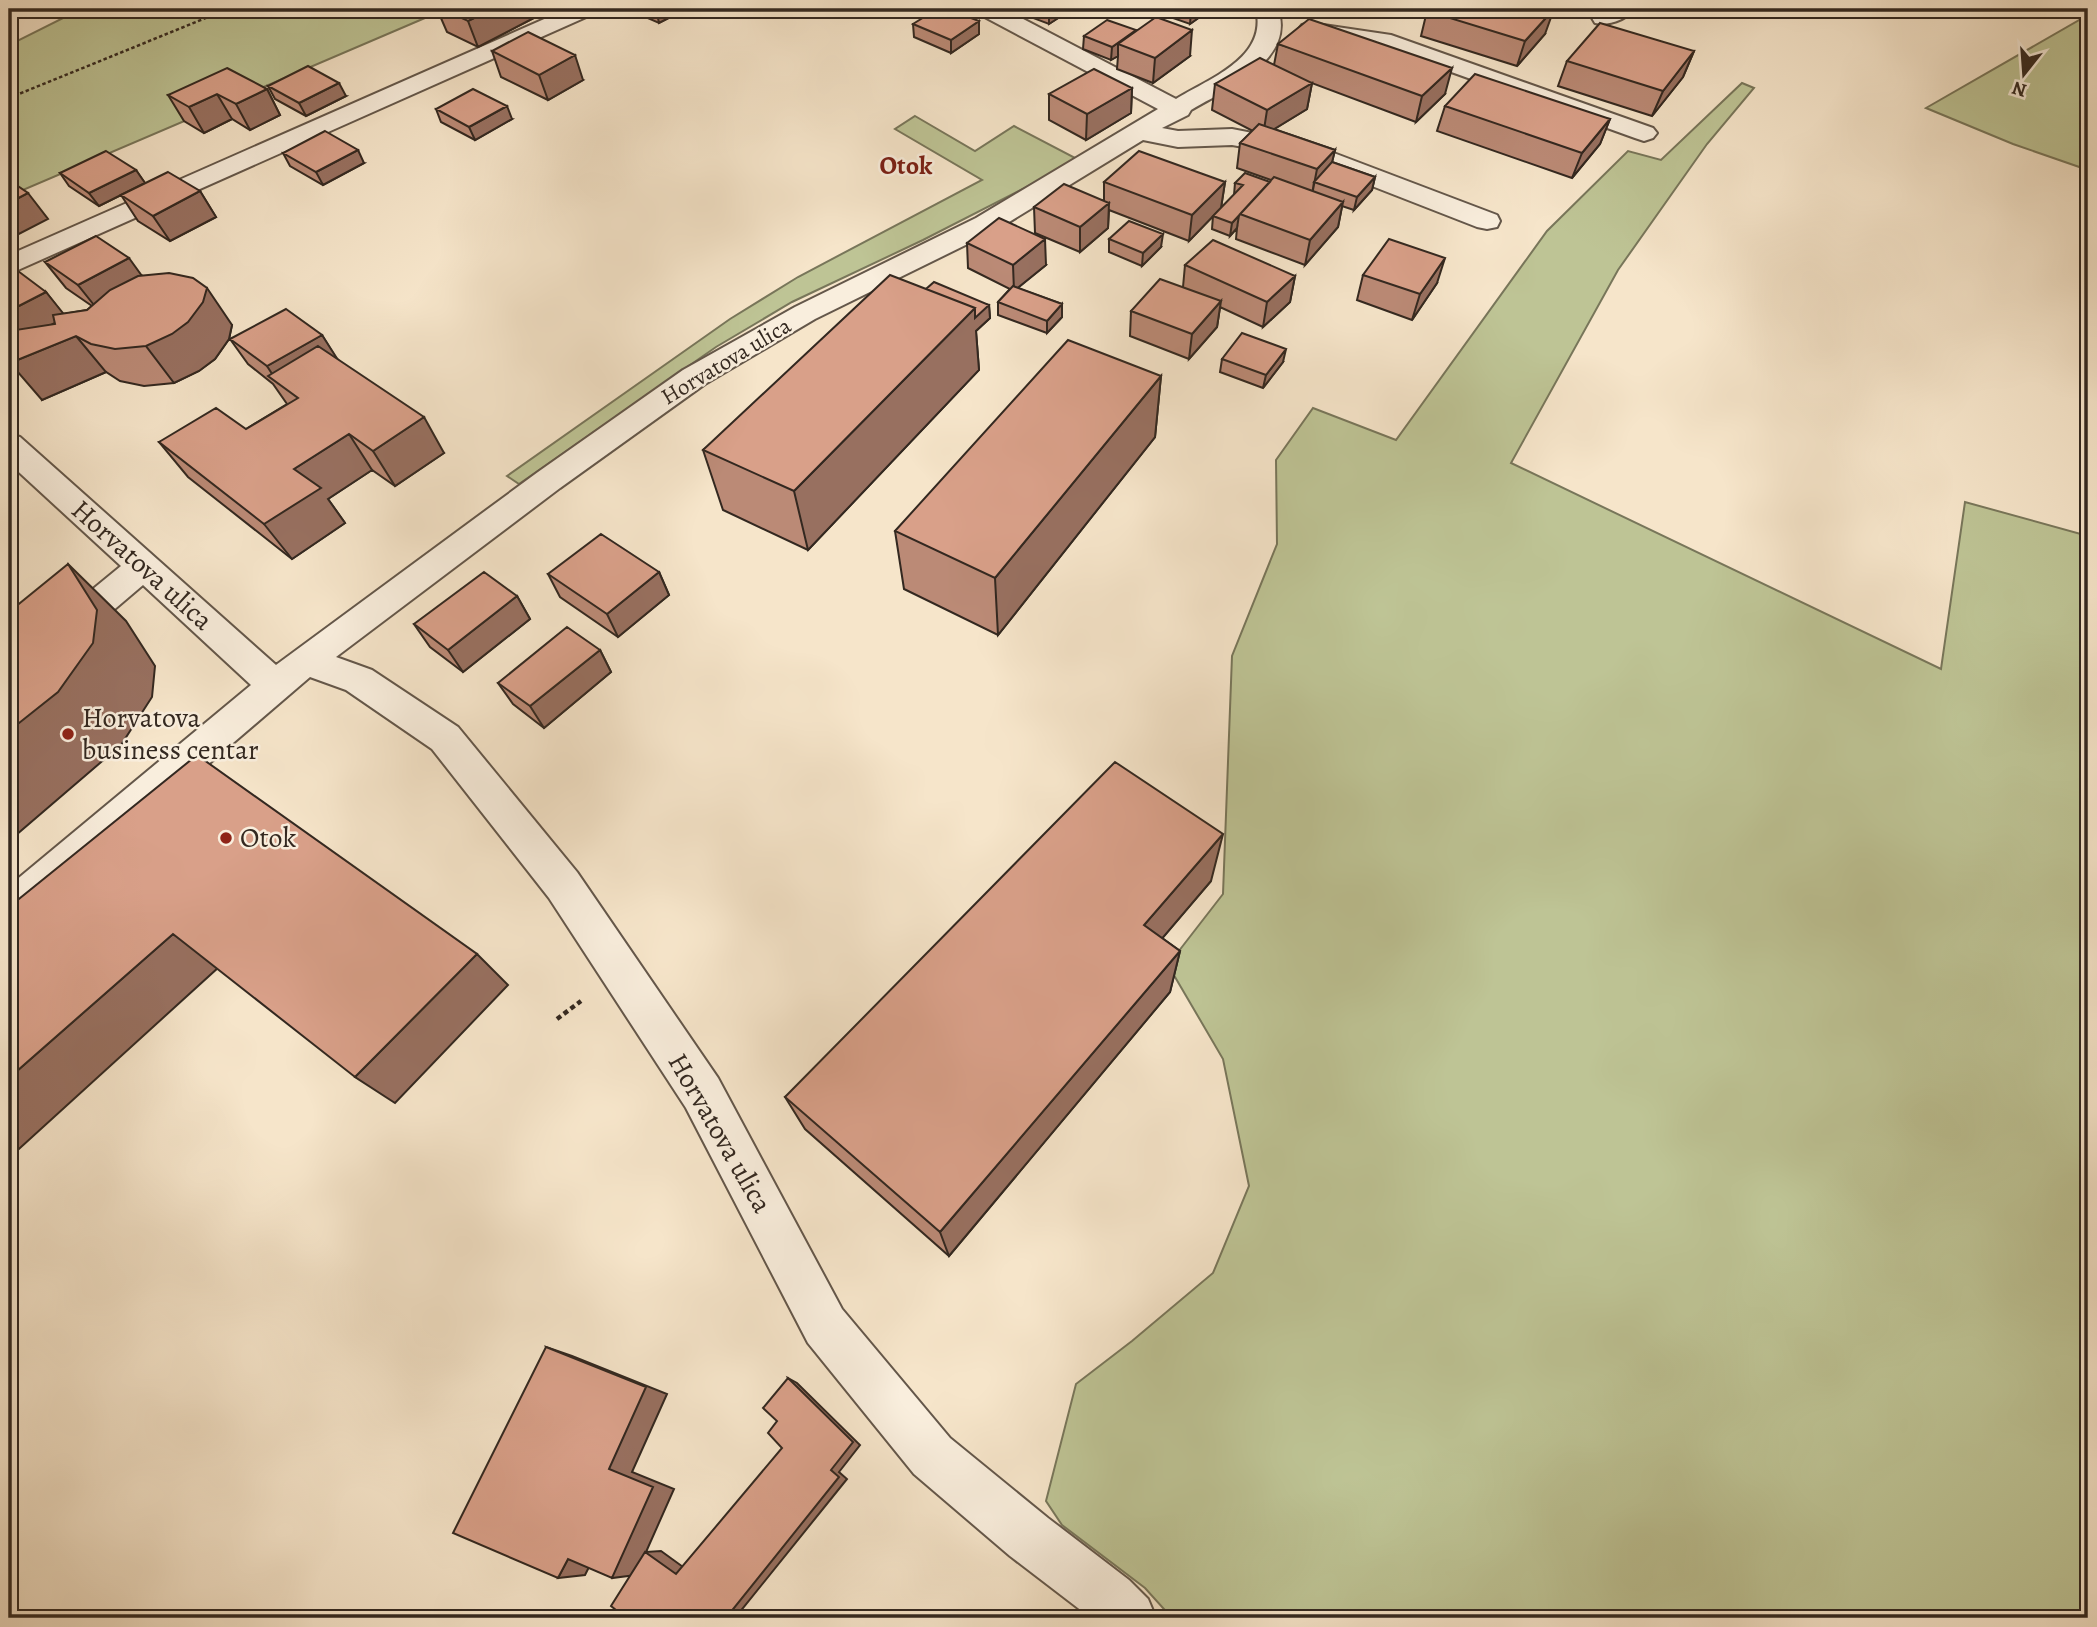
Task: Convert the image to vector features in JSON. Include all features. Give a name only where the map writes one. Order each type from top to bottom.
[{"type":"street","points":[[9,265],[585,9]]},
{"type":"street","points":[[987,9],[1179,110]]},
{"type":"street","points":[[1273,14],[1342,33],[1383,40],[1644,133]]},
{"type":"street","name":"Horvatova ulica","points":[[9,910],[304,661],[694,377],[805,313],[986,224],[1179,110],[1252,63],[1268,41],[1273,14]]},
{"type":"street","points":[[1140,132],[1178,139],[1232,137],[1301,149],[1487,221]]},
{"type":"street","name":"Horvatova ulica","points":[[9,444],[276,686]]},
{"type":"street","points":[[9,678],[143,566]]},
{"type":"street","name":"Horvatova ulica","points":[[304,661],[359,680],[445,738],[563,885],[702,1093],[825,1326],[932,1457],[1111,1600],[1129,1618]]},
{"type":"path","points":[[9,98],[228,9]]},
{"type":"green space","points":[[81,9],[446,9],[9,196],[9,45]]},
{"type":"green space","points":[[2088,15],[2088,170],[2013,144],[1926,108]]},
{"type":"green space","points":[[1742,83],[1754,88],[1707,144],[1618,270],[1511,463],[1941,669],[1965,502],[2088,536],[2088,1618],[1172,1618],[1145,1588],[1062,1525],[1046,1501],[1076,1384],[1213,1273],[1249,1186],[1223,1059],[1168,965],[1223,894],[1232,656],[1277,544],[1276,460],[1313,408],[1396,440],[1547,231],[1628,151],[1661,160]]},
{"type":"green space","points":[[915,116],[975,151],[1014,126],[1079,160],[923,240],[792,302],[716,347],[519,484],[507,476],[730,319],[798,277],[982,180],[895,129]]},
{"type":"building","points":[[442,9],[493,9],[468,21]]},
{"type":"building","points":[[937,9],[947,9],[979,21],[951,40],[913,24]]},
{"type":"building","points":[[1554,9],[1525,41],[1427,11]]},
{"type":"building","points":[[1156,17],[1192,30],[1155,58],[1118,44]]},
{"type":"building","points":[[1309,19],[1452,68],[1422,96],[1278,44]]},
{"type":"building","points":[[1107,20],[1136,30],[1112,47],[1084,36]]},
{"type":"building","points":[[1600,23],[1694,51],[1663,91],[1567,61]]},
{"type":"building","points":[[528,32],[575,55],[539,75],[492,51]]},
{"type":"building","points":[[1260,58],[1312,83],[1267,110],[1215,84]]},
{"type":"building","points":[[308,66],[339,83],[299,103],[268,86]]},
{"type":"building","points":[[227,68],[267,89],[236,104],[217,94],[189,107],[168,95]]},
{"type":"building","points":[[1094,69],[1132,88],[1087,114],[1049,94]]},
{"type":"building","points":[[1475,74],[1610,119],[1582,153],[1445,106]]},
{"type":"building","points":[[473,89],[507,106],[469,127],[436,109]]},
{"type":"building","points":[[1259,124],[1335,150],[1317,169],[1240,143]]},
{"type":"building","points":[[325,131],[358,150],[316,172],[283,153]]},
{"type":"building","points":[[106,151],[136,170],[89,193],[60,173]]},
{"type":"building","points":[[1139,151],[1225,182],[1192,215],[1104,182]]},
{"type":"building","points":[[1332,162],[1375,177],[1357,197],[1314,182]]},
{"type":"building","points":[[168,172],[200,191],[153,216],[121,195]]},
{"type":"building","points":[[1245,173],[1270,182],[1232,223],[1213,216],[1243,185],[1235,183]]},
{"type":"building","points":[[1274,177],[1343,202],[1310,240],[1240,214]]},
{"type":"building","points":[[9,180],[28,193],[9,203]]},
{"type":"building","points":[[1064,184],[1109,203],[1080,227],[1034,207]]},
{"type":"building","points":[[999,218],[1045,239],[1013,265],[967,243]]},
{"type":"building","points":[[1129,221],[1163,234],[1143,253],[1109,239]]},
{"type":"building","points":[[96,236],[129,258],[78,285],[45,262]]},
{"type":"building","points":[[1389,239],[1445,258],[1420,294],[1363,275]]},
{"type":"building","points":[[1213,240],[1295,276],[1267,302],[1185,265]]},
{"type":"building","points":[[14,268],[46,292],[9,311],[9,271]]},
{"type":"building","points":[[169,273],[193,278],[207,288],[203,302],[188,322],[172,334],[146,346],[115,349],[91,344],[76,336],[10,363],[9,331],[55,324],[53,315],[87,310],[110,290],[138,276]]},
{"type":"building","points":[[890,275],[975,308],[794,491],[703,450]]},
{"type":"building","points":[[1160,279],[1221,301],[1192,334],[1131,311]]},
{"type":"building","points":[[934,282],[989,305],[975,318],[975,308],[926,289]]},
{"type":"building","points":[[1013,286],[1062,304],[1047,321],[998,302]]},
{"type":"building","points":[[286,309],[322,335],[267,366],[230,339]]},
{"type":"building","points":[[1242,333],[1286,349],[1266,375],[1222,359]]},
{"type":"building","points":[[1068,340],[1161,376],[995,578],[895,531]]},
{"type":"building","points":[[318,346],[424,417],[373,451],[349,434],[294,469],[321,488],[264,524],[159,442],[216,408],[246,429],[298,398],[268,376]]},
{"type":"building","points":[[601,534],[659,572],[607,614],[548,574]]},
{"type":"building","points":[[68,564],[97,610],[93,643],[58,692],[9,731],[9,612]]},
{"type":"building","points":[[484,572],[517,596],[448,650],[414,624]]},
{"type":"building","points":[[567,627],[600,650],[530,706],[498,683]]},
{"type":"building","points":[[197,755],[477,954],[355,1077],[173,934],[9,1078],[9,907]]},
{"type":"building","points":[[1115,762],[1223,834],[1144,925],[1180,951],[940,1232],[785,1097]]},
{"type":"building","points":[[546,1347],[646,1387],[609,1469],[653,1487],[612,1578],[568,1559],[558,1578],[453,1533]]},
{"type":"building","points":[[788,1378],[853,1442],[831,1470],[839,1477],[726,1618],[626,1618],[611,1606],[645,1552],[676,1574],[782,1448],[768,1433],[777,1421],[763,1408]]},
{"type":"place","name":"Horvatova business centar","points":[[68,734]]},
{"type":"place","name":"Otok","points":[[226,838]]},
{"type":"district","name":"Otok","points":[[906,165]]}]
